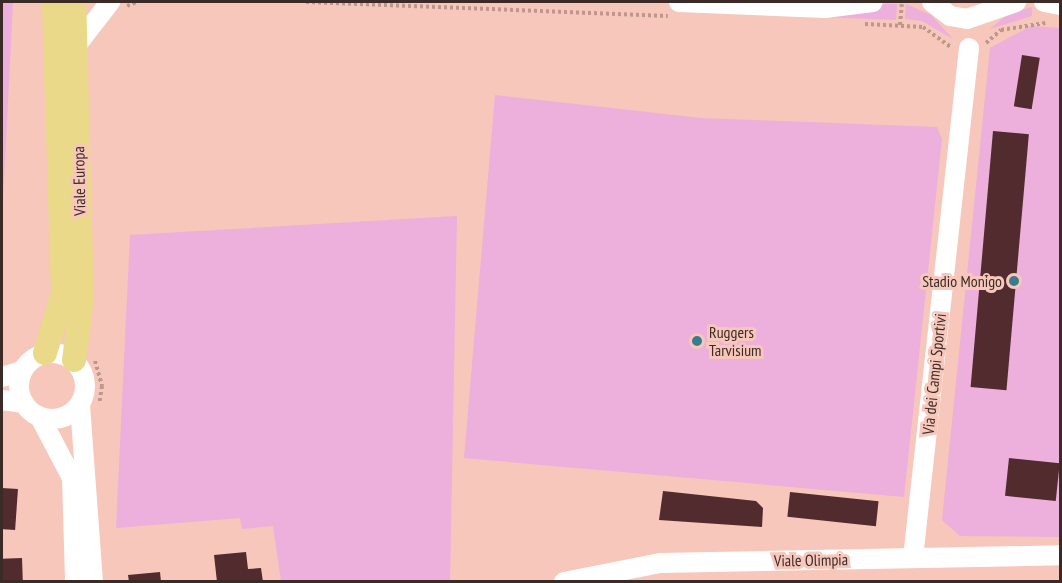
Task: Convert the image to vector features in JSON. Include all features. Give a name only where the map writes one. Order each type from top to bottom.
[{"type":"main road","name":"Viale Europa","points":[[45,353],[63,293],[54,2]]},
{"type":"main road","name":"Viale Europa","points":[[74,2],[82,298],[74,360]]},
{"type":"street","points":[[76,46],[110,2]]},
{"type":"street","points":[[673,9],[719,2],[826,5],[873,2]]},
{"type":"street","points":[[927,6],[995,10],[1016,2]]},
{"type":"street","points":[[1044,2],[1060,5]]},
{"type":"street","points":[[927,6],[974,49]]},
{"type":"street","name":"Via dei Campi Sportivi","points":[[914,558],[966,75],[974,49],[995,10]]},
{"type":"street","points":[[2,377],[22,371],[45,353],[74,360],[86,386],[80,405],[93,582]]},
{"type":"street","points":[[22,371],[24,403]]},
{"type":"street","points":[[2,400],[24,403],[40,417],[72,478],[75,582]]},
{"type":"street","points":[[40,417],[62,418],[80,405]]},
{"type":"street","name":"Viale Olimpia","points":[[564,582],[660,563],[1060,555]]},
{"type":"path","points":[[306,2],[673,9]]},
{"type":"path","points":[[900,25],[927,6]]},
{"type":"path","points":[[974,49],[1001,30],[1049,22]]},
{"type":"shaded area","points":[[2,2],[13,2],[2,221]]},
{"type":"shaded area","points":[[897,4],[896,20],[800,16]]},
{"type":"shaded area","points":[[906,4],[931,15],[953,39],[922,21],[905,19]]},
{"type":"shaded area","points":[[1032,7],[1032,16],[990,29],[1008,14]]},
{"type":"shaded area","name":"Stadio Monigo","points":[[1031,26],[1060,28],[1060,537],[960,536],[942,520],[990,48]]},
{"type":"shaded area","name":"Ruggers Tarvisium","points":[[495,95],[701,118],[937,127],[942,139],[904,497],[464,458]]},
{"type":"shaded area","points":[[457,216],[450,581],[281,581],[273,526],[242,529],[240,518],[116,528],[130,235]]},
{"type":"building","points":[[1022,55],[1040,58],[1032,109],[1014,106]]},
{"type":"building","points":[[993,131],[1029,134],[1006,390],[971,387]]},
{"type":"building","points":[[1009,458],[1060,463],[1056,501],[1005,496]]},
{"type":"building","points":[[2,488],[18,489],[15,530],[2,529]]},
{"type":"building","points":[[663,491],[756,501],[763,508],[762,527],[659,520]]},
{"type":"building","points":[[790,492],[879,501],[876,526],[787,517]]},
{"type":"building","points":[[246,552],[248,569],[261,568],[263,582],[217,582],[214,555]]},
{"type":"building","points":[[22,558],[23,582],[3,582],[2,559]]},
{"type":"building","points":[[160,572],[161,582],[129,582],[128,575]]},
{"type":"place","name":"Stadio Monigo","points":[[1014,281]]},
{"type":"place","name":"Ruggers Tarvisium","points":[[697,341]]}]
